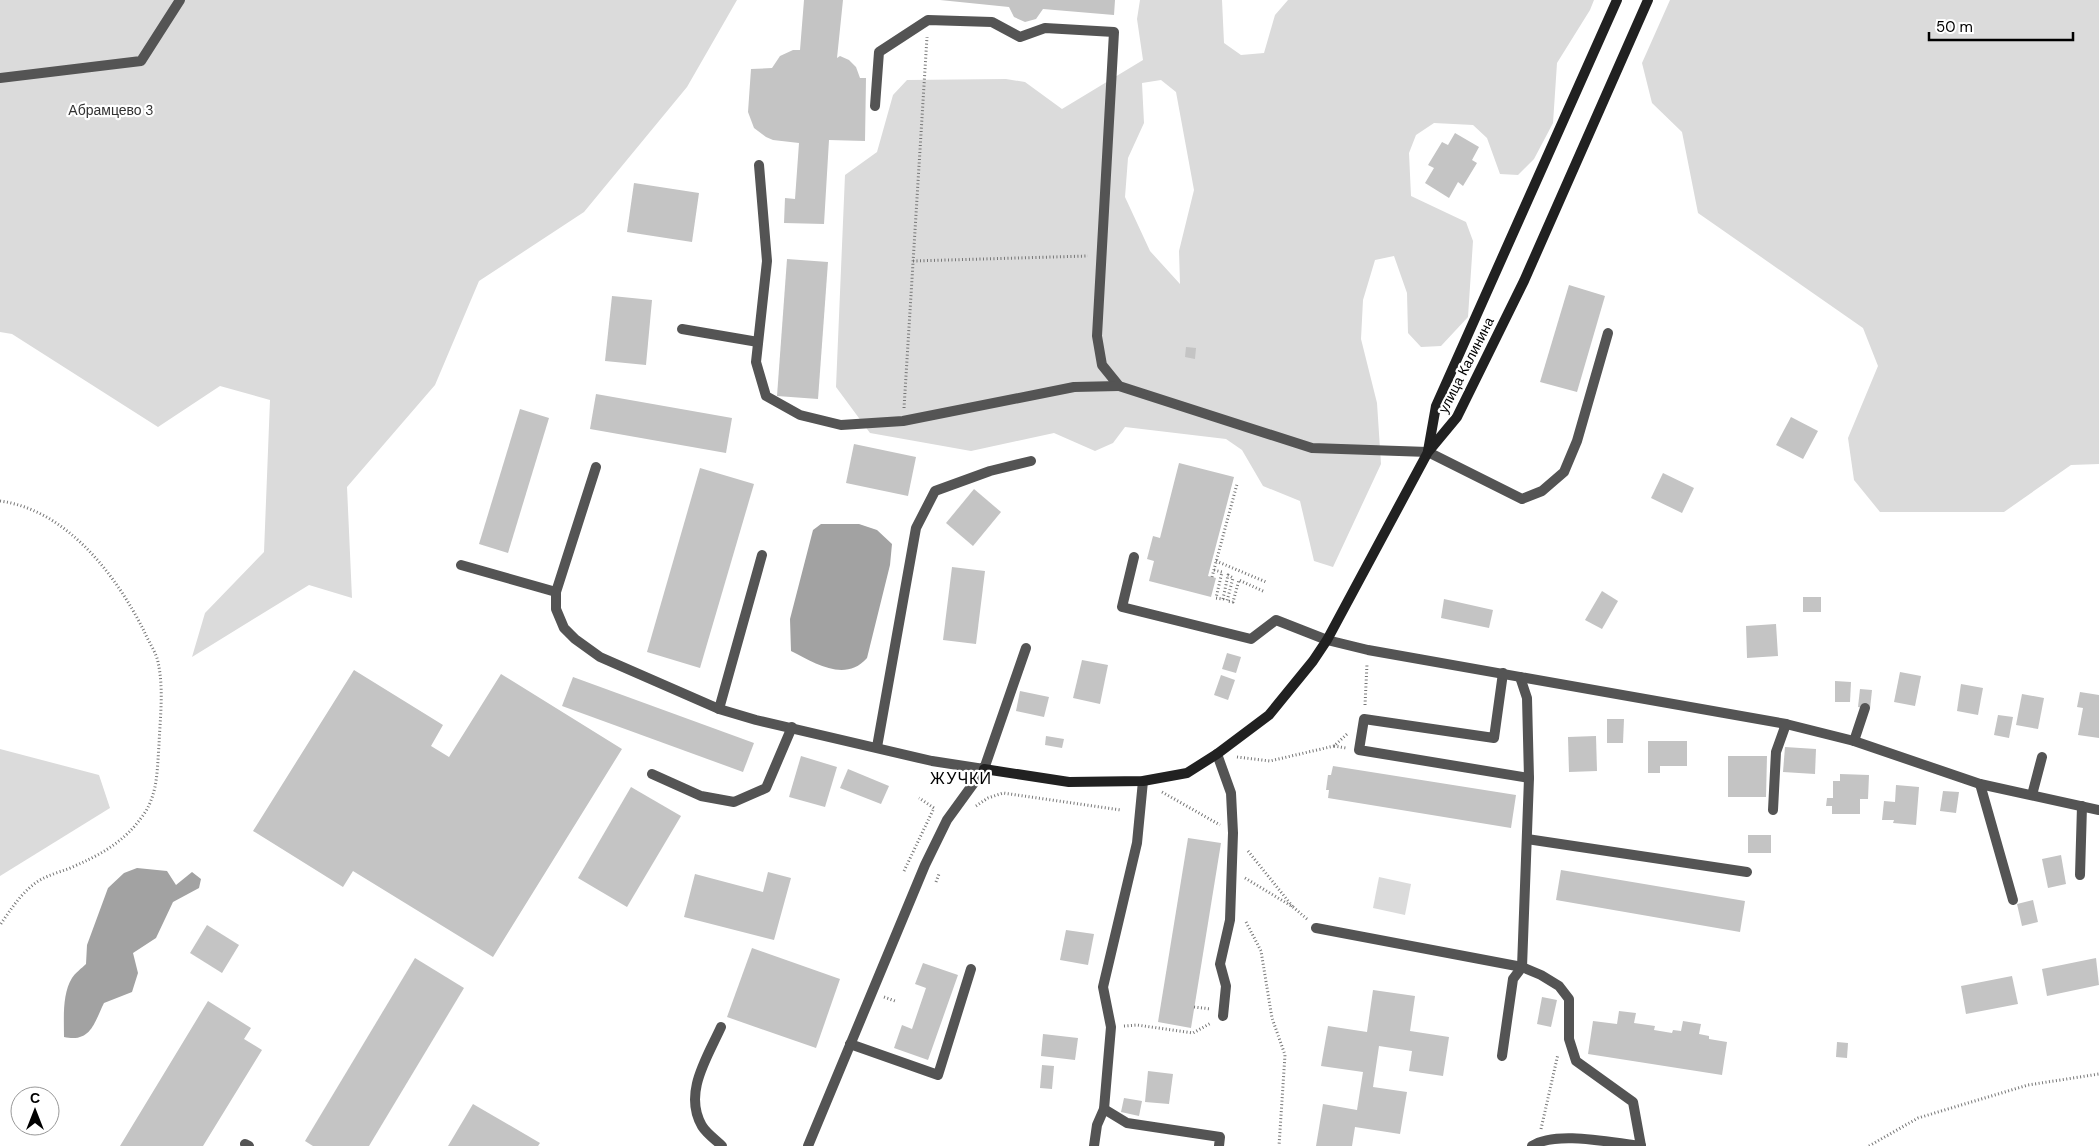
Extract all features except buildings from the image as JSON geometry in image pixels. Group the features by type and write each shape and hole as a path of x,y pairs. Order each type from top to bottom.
{"street":[{"path":"0,78 141,61 180,0"},
{"name":"улица Калинина","path":"1428,452 1436,406 1617,0"},
{"name":"улица Калинина","path":"1428,452 1457,417 1520,290 1648,0"},
{"path":"875,106 879,52 928,20 992,22 1020,37 1045,28 1114,32 1097,336 1102,365 1119,386"},
{"path":"759,165 767,261 756,362 766,396 800,415 842,425 903,421 1074,387 1119,386 1312,448 1428,452 1522,499 1542,491 1564,472 1577,441 1608,333"},
{"path":"682,329 758,342"},
{"path":"596,467 556,592 556,609 564,628 600,658 719,710 877,748 932,760 1069,782 1143,781 1186,773 1217,754 1269,715 1313,661 1327,640 1428,452"},
{"path":"877,748 916,528 935,491 990,470 1032,461"},
{"path":"719,710 762,555"},
{"path":"1134,557 1122,607 1251,639 1276,620 1327,640 1368,650 1786,724 1854,741 1980,784 2082,806 2098,807"},
{"path":"461,565 556,592"},
{"path":"808,1146 925,864 947,820 984,768 1026,648"},
{"path":"1502,673 1494,738 1364,719 1359,750 1529,778"},
{"path":"1502,1056 1513,979 1522,967 1529,778 1527,698 1520,677"},
{"path":"1854,741 1865,708"},
{"path":"1773,810 1776,752 1786,724"},
{"path":"652,774 701,796 734,802 766,788 792,727"},
{"path":"1217,754 1232,793 1233,869 1230,920 1220,964 1226,986 1224,1016"},
{"path":"2032,795 2042,757"},
{"path":"1094,1146 1097,1124 1104,1109 1110,1027 1103,987 1137,843 1143,781"},
{"path":"1980,784 2013,900"},
{"path":"2080,875 2082,806"},
{"path":"1527,839 1747,872"},
{"path":"1316,928 1522,967 1541,975 1559,986 1570,1000 1570,1039 1576,1061 1633,1102 1641,1146 1564,1138 1535,1144"},
{"path":"850,1044 938,1075 971,968"},
{"path":"721,1027 698,1077 694,1102 703,1127 722,1146"},
{"path":"1104,1109 1127,1123 1220,1137 1219,1146"}],"path":[{"path":"903,421 928,20"},
{"path":"913,261 1102,256"},
{"path":"1212,577 1237,484"},
{"path":"0,501 34,511 66,530 92,554 126,597 143,629 158,661 162,694 156,788 145,812 130,832 110,848 89,860 40,880 20,897 0,925"},
{"path":"1216,560 1266,582"},
{"path":"1214,570 1222,572 1216,598 1223,599 1228,575 1233,578 1226,601 1233,602 1239,580 1265,592"},
{"path":"1217,754 1270,760 1334,746 1364,719 1368,650"},
{"path":"975,807 988,798 1003,793 1121,810"},
{"path":"904,871 934,808 918,798"},
{"path":"936,882 942,866"},
{"path":"1233,869 1256,886 1293,907 1316,928"},
{"path":"1246,922 1261,951 1272,1018 1285,1055 1279,1144 1273,1146"},
{"path":"1110,1027 1137,1025 1193,1033 1224,1016"},
{"path":"1535,1144 1559,1050"},
{"path":"1869,1146 1918,1118 2028,1085 2099,1074"}],"green space":[{"name":"Абрамцево 3","path":"0,0 737,0 687,87 584,212 479,281 435,385 347,487 352,598 309,585 192,657 205,613 264,552 270,400 220,386 158,427 12,334 0,332"},
{"path":"1140,0 1222,0 1224,43 1241,55 1264,53 1275,15 1288,0 1594,0 1590,10 1557,63 1553,123 1534,159 1518,175 1500,174 1487,138 1473,125 1434,123 1416,135 1409,153 1411,196 1466,222 1473,241 1468,317 1441,346 1421,347 1408,333 1407,293 1394,256 1375,260 1363,300 1361,339 1377,403 1381,464 1333,567 1314,561 1300,501 1263,486 1242,450 1226,439 1125,427 1113,443 1095,451 1054,433 971,451 870,433 836,387 845,175 877,152 893,95 907,80 1006,79 1025,82 1062,109 1143,60 1137,19","holes":["1161,80 1176,92 1194,190 1179,251 1180,284 1150,251 1125,197 1128,158 1144,123 1142,83"]},
{"path":"1670,0 2099,0 2099,464 2071,465 2004,512 1880,512 1854,480 1848,438 1878,366 1863,328 1698,213 1682,132 1652,103 1642,63"},
{"path":"0,749 99,775 110,808 0,876"},
{"path":"1379,877 1411,884 1405,915 1373,908"}],"shaded area":[{"path":"821,524 859,524 877,530 892,544 890,565 867,658 849,669 840,670 820,665 791,651 790,619 813,530"},
{"path":"137,868 167,871 176,885 192,872 201,879 199,888 173,902 156,938 133,953 138,973 132,992 104,1003 94,1024 86,1034 73,1038 64,1037 64,1007 69,984 73,976 86,964 87,945 108,888 124,873"}],"district":[{"name":"ЖУЧКИ","path":"961,778"}]}
